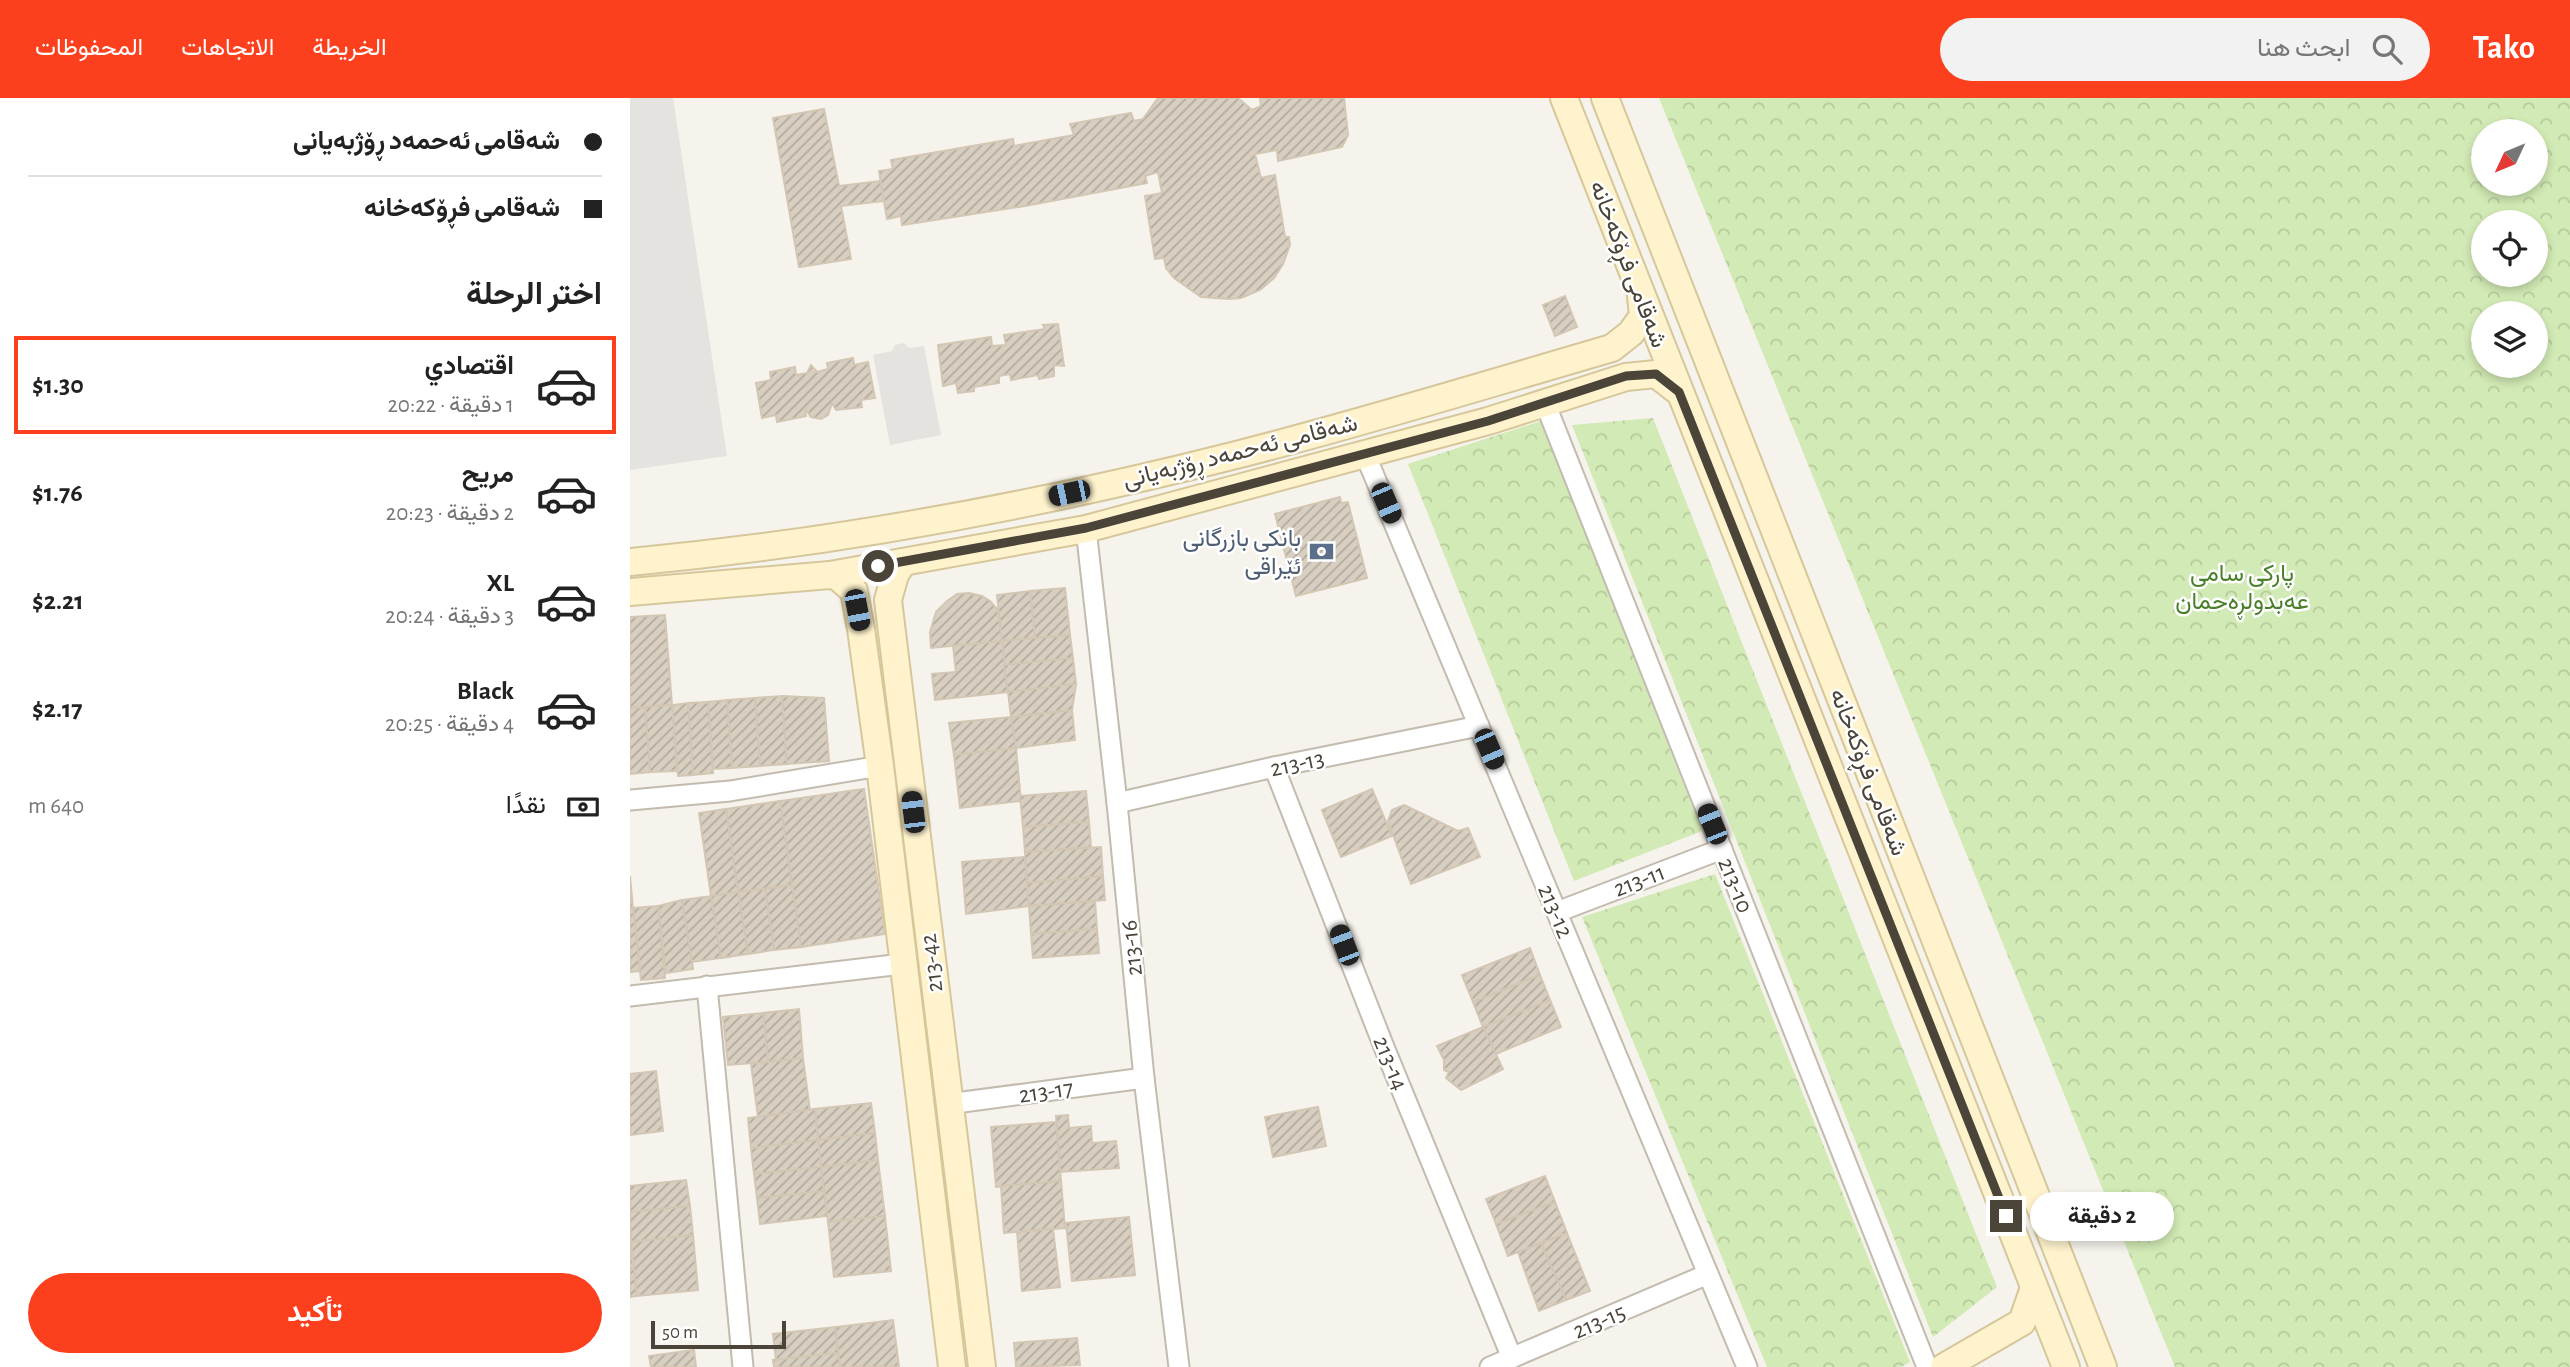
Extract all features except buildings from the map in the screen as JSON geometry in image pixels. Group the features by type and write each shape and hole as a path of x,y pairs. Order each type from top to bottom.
{"street":[{"name":"شەقامی فڕۆکەخانە","path":"1564,98 2066,1367"},
{"name":"شەقامی فڕۆکەخانە","path":"1605,98 2103,1367"},
{"path":"1633,376 1638,370 1640,360 1631,349 1621,343 1643,316 1641,294"},
{"name":"شەقامی ئەحمەد ڕۆژبەیانی","path":"630,562 804,543 1044,499 1203,463 1522,374 1621,343"},
{"name":"شەقامی ئەحمەد ڕۆژبەیانی","path":"630,592 830,575 1086,528 1488,421 1633,376 1656,374 1679,392"},
{"name":"213-10","path":"1545,403 1927,1367"},
{"name":"213-12","path":"1365,454 1747,1367"},
{"path":"1203,463 1212,494"},
{"name":"213-16","path":"1086,528 1144,1078 1179,1367"},
{"name":"213-42","path":"903,562 895,575 888,600 982,1367"},
{"name":"213-42","path":"830,575 838,577 854,591 880,766 952,1367"},
{"name":"213-13","path":"1117,803 1274,767 1479,726"},
{"path":"630,800 730,791 880,766"},
{"name":"213-14","path":"1274,767 1384,1046 1512,1358"},
{"name":"213-11","path":"1557,912 1722,849"},
{"path":"630,996 902,964"},
{"path":"707,986 743,1367"},
{"name":"213-17","path":"948,1104 1144,1078"},
{"name":"213-15","path":"1490,1367 1708,1274"},
{"path":"1944,1367 2022,1322 2035,1288"}],"green space":[{"name":"پارکی سامی عەبدولڕەحمان","path":"1659,98 2570,98 2570,1367 2175,1367"},
{"path":"1653,418 1997,1287 1933,1337 1572,425"},
{"path":"1541,421 1702,831 1574,881 1408,464"},
{"path":"1715,874 1910,1362 1901,1367 1767,1367 1582,917"}],"shaded area":[{"path":"630,98 673,98 727,456 630,470"},
{"path":"904,343 909,348 924,346 941,435 890,445 873,355 892,351 895,345"}],"place":[{"name":"بانکی بازرگانی ئێراقی","path":"1321,552"}],"route":[{"path":"878,566 1086,528 1488,421 1626,376 1656,374 1679,392 2006,1216"}]}
